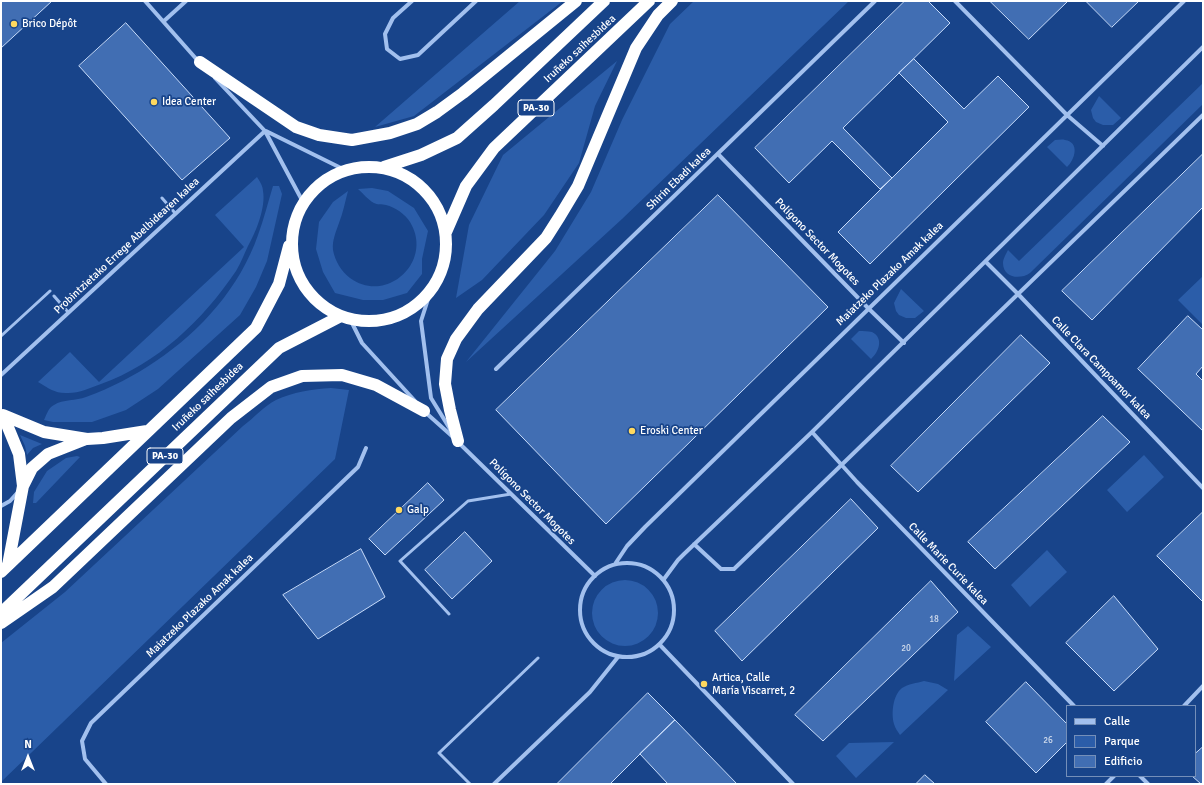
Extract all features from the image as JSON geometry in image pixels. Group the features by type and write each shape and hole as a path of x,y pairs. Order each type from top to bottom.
{"highway":[{"path":"200,62 296,127 319,135 352,140 390,133 417,124 437,112 463,93 576,1"},
{"name":"Iruñeko saihesbidea","path":"384,168 421,155 457,138 604,1"},
{"name":"Iruñeko saihesbidea","path":"446,232 466,186 494,148 649,1"},
{"path":"458,441 450,410 446,384 447,358 456,339 478,309 546,238 578,186 636,48 658,15 672,1"},
{"name":"PA-30","path":"364,166 384,168 406,176 425,190 439,210 446,232 446,253 443,266 431,290 415,306 395,317 372,321 345,318 320,305 303,286 293,264 291,240 294,220 303,202 314,188 329,177 345,170 364,166"},
{"name":"Iruñeko saihesbidea","path":"5,568 256,328 279,284 291,240"},
{"name":"Iruñeko saihesbidea","path":"1,612 279,348 345,318"},
{"path":"1,623 53,587 231,418 271,387 302,376 342,375 376,385 424,411"},
{"path":"2,414 44,432 87,439 147,431"},
{"path":"2,414 19,454 23,486"},
{"path":"5,568 23,486 32,468 48,454 87,439"}],"street":[{"path":"145,1 265,131 303,202"},
{"path":"164,22 186,1"},
{"path":"412,1 393,18 385,34 387,49 400,59 418,55 476,1"},
{"name":"Shirin Ebadi kalea","path":"496,369 875,1"},
{"path":"955,1 1067,114 1103,146"},
{"name":"Maiatzeko Plazako Amak kalea","path":"615,564 627,546 645,527 1184,1"},
{"path":"664,580 678,560 694,544 904,343 1203,47"},
{"path":"694,544 721,569 734,569 1203,115"},
{"path":"265,131 345,170"},
{"name":"Probintzietako Errege Abelbidearen kalea","path":"1,374 265,131"},
{"name":"Polígono Sector Mogotes","path":"718,154 904,343"},
{"name":"Calle Clara Campoamor kalea","path":"986,262 1203,488"},
{"name":"Polígono Sector Mogotes","path":"431,290 422,321 431,398 458,441"},
{"name":"Polígono Sector Mogotes","path":"345,318 362,343 424,411 458,441 594,576"},
{"name":"Calle Marie Curie kalea","path":"812,432 841,465 1073,705"},
{"name":"Maiatzeko Plazako Amak kalea","path":"106,784 85,759 82,741 91,723 358,467 366,448"},
{"path":"1,506 10,501 23,486"},
{"path":"628,563 642,565 654,571 664,580 671,592 675,606 674,620 669,634 660,645 648,654 633,658 618,657 604,652 592,643 584,630 580,616 580,601 585,587 594,576 615,564 628,563"},
{"path":"660,645 793,784"},
{"path":"494,784 590,692 618,657"},
{"path":"1185,705 1203,686"}],"lane":[{"path":"162,198 175,214"},
{"path":"1,336 50,291"},
{"path":"54,296 68,312"},
{"path":"449,614 400,561 468,501 511,494"},
{"path":"470,784 439,753 538,658"}],"green space":[{"path":"520,1 563,1 414,116 375,127"},
{"path":"694,1 849,1 622,219 466,362 555,251 591,192 622,120 670,24"},
{"path":"617,61 595,106 579,163 544,215 482,280 456,298 469,225 503,155"},
{"path":"1203,83 1203,104 1030,273 1017,277 1009,275 1006,272 1003,261 1008,250 1019,261"},
{"path":"1099,96 1121,118 1113,125 1103,125 1096,122 1093,118 1091,110"},
{"path":"1055,140 1070,141 1073,144 1075,152 1074,156 1067,167 1047,147"},
{"path":"257,177 261,184 264,197 262,212 254,234 236,271 209,307 194,323 160,352 141,365 93,387 72,393 60,393 38,382 70,352 99,382 244,247 215,215"},
{"path":"273,186 279,186 282,194 267,261 256,287 240,315 158,389 126,410 92,422 53,422 44,420 52,406 65,401 82,398 113,386 139,372 173,349 203,322 230,290 241,272 260,229"},
{"path":"372,188 388,191 414,208 428,231 422,259 422,274 407,293 383,300 363,300 335,293 323,272 316,249 319,222 333,202 348,191 333,243 335,258 339,266 350,278 364,285 378,286 392,282 403,275 411,264 416,251 416,237 410,222 403,214 389,206 374,203 358,189"},
{"path":"1203,276 1203,325 1178,300"},
{"path":"901,289 924,311 915,318 906,318 899,315 896,311 894,303"},
{"path":"859,331 872,332 878,338 878,349 871,359 851,339"},
{"path":"331,388 349,390 335,459 1,782 1,643 65,592 267,405 282,397 296,393"},
{"path":"20,435 42,444 33,448 27,455"},
{"path":"1144,455 1164,477 1127,512 1107,490"},
{"path":"77,456 80,457 36,503 33,503 34,492 47,471 66,458"},
{"path":"1047,550 1067,572 1030,607 1011,585"},
{"path":"618,580 632,580 644,585 653,594 658,606 656,626 649,637 632,646 618,646 606,641 597,632 592,620 592,606 597,594 606,585"},
{"path":"968,626 991,647 954,681 957,635"},
{"path":"924,681 938,684 948,690 900,735 893,720 893,710 897,695 902,688"},
{"path":"894,742 856,778 836,756 849,743"}],"building":[{"name":"Brico Dépôt","path":"1,1 52,1 1,48"},
{"path":"905,1 928,1 950,23 843,128 892,178 880,189 832,141 789,183 755,148"},
{"path":"990,1 1068,1 1029,39"},
{"path":"1086,1 1139,1 1112,27"},
{"name":"Idea Center","path":"126,23 230,138 182,180 79,66"},
{"path":"914,59 964,109 998,76 1029,107 870,264 838,232 948,122 899,73"},
{"path":"1203,154 1203,207 1092,320 1062,291"},
{"path":"718,195 828,307 606,524 496,410"},
{"path":"1188,316 1203,330 1203,366 1196,374 1203,381 1203,431 1138,369"},
{"path":"1021,335 1050,363 918,492 891,466"},
{"path":"1103,416 1130,442 995,569 968,542"},
{"path":"428,483 444,500 385,555 369,539"},
{"path":"851,499 878,528 742,661 715,631"},
{"path":"1203,512 1203,602 1157,556"},
{"path":"465,532 492,561 452,599 425,570"},
{"path":"361,549 385,597 318,639 283,595"},
{"path":"931,581 958,612 823,741 795,715"},
{"path":"1114,596 1158,649 1114,691 1066,643"},
{"path":"1026,682 1066,723 1066,743 1036,773 986,722"},
{"path":"648,693 675,720 610,784 557,784"},
{"path":"675,720 737,784 668,784 640,754"},
{"path":"1203,747 1203,784 1193,777 1196,777 1196,753"},
{"path":"925,775 935,784 916,784"}],"place":[{"name":"Brico Dépôt","path":"14,24"},
{"name":"Idea Center","path":"154,102"},
{"name":"Eroski Center","path":"632,431"},
{"name":"Galp","path":"399,510"},
{"name":"Artica, Calle María Viscarret, 2","path":"704,684"}]}
